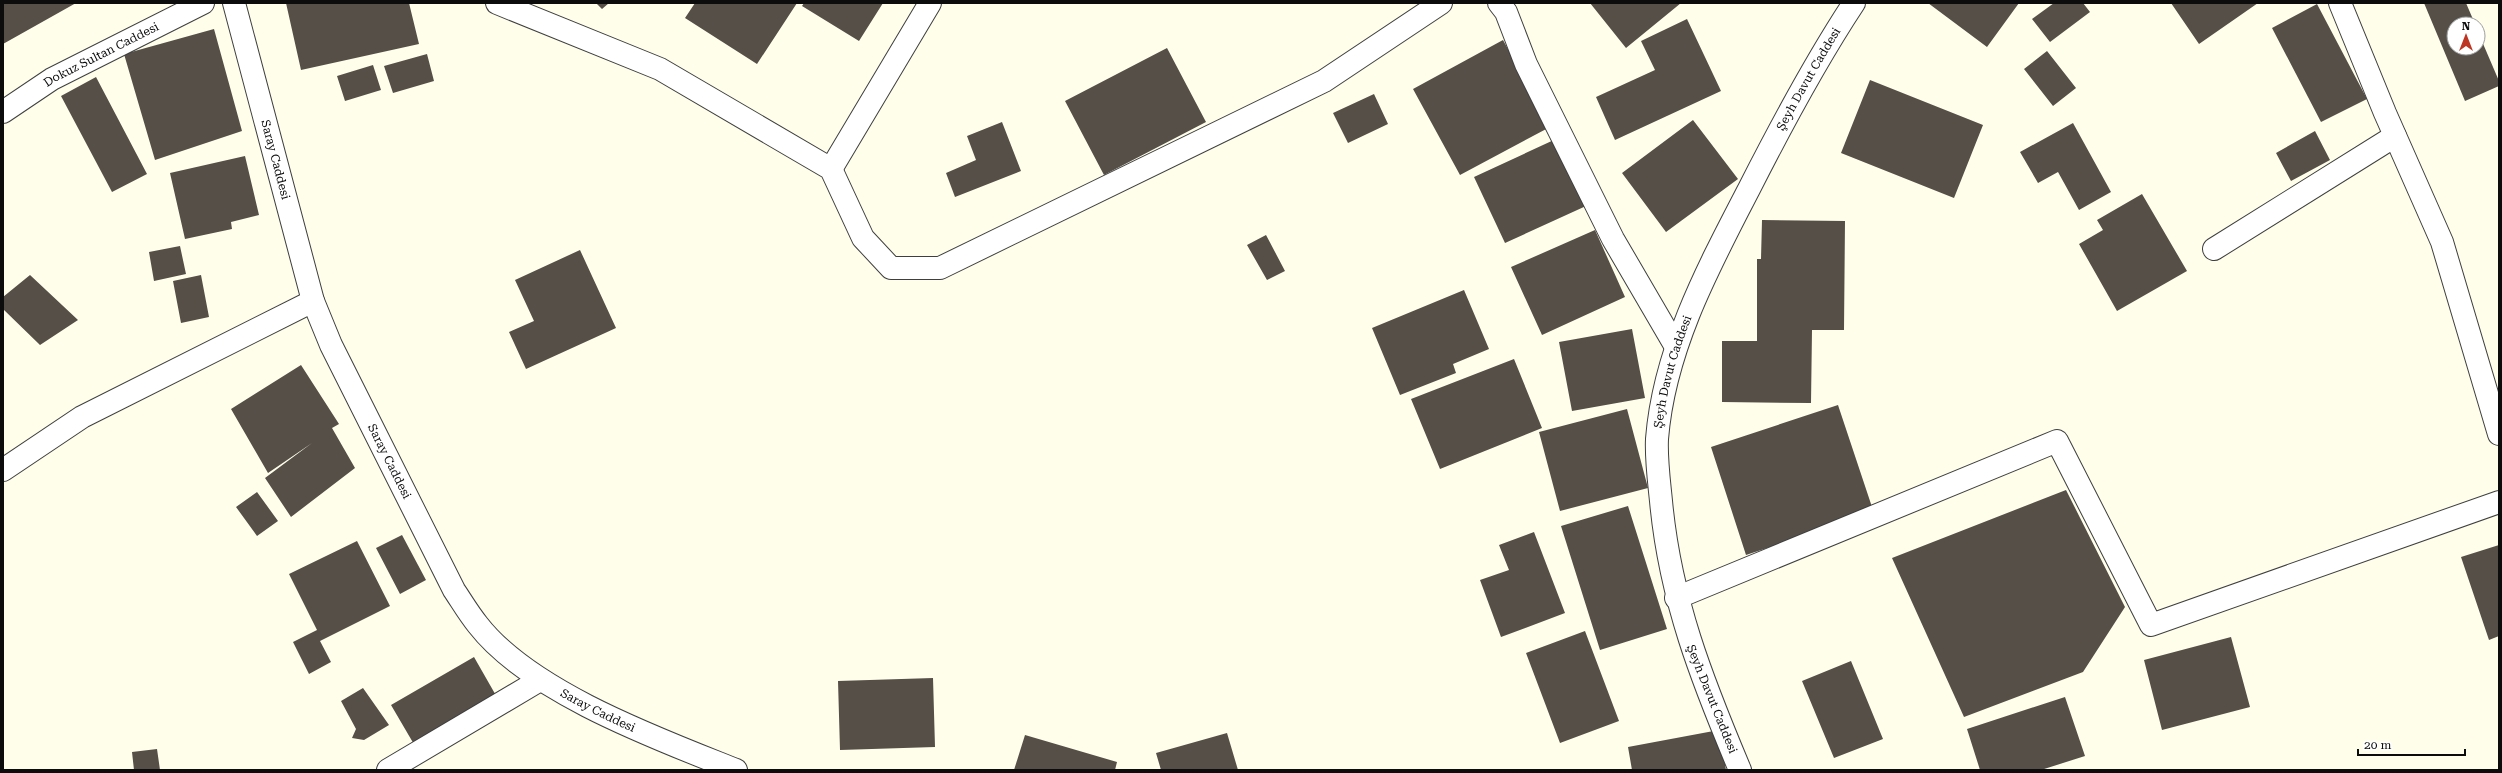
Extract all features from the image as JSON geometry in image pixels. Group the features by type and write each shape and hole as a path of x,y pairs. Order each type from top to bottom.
{"street":[{"name":"Dokuz Sultan Caddesi","path":"3,112 52,79 203,3"},
{"name":"Saray Caddesi","path":"234,3 313,301 331,346 454,590 478,626 503,651 540,680 672,745 736,770"},
{"path":"497,3 660,69 831,169 864,238 891,268 940,268 1324,81 1441,3"},
{"path":"831,169 930,3"},
{"path":"1499,3 1506,12 1526,64 1613,239 1676,347"},
{"name":"Şeyh Davut Caddesi","path":"1740,770 1692,651 1676,598 1665,546 1657,440 1663,395 1676,347 1720,245 1769,149 1826,45 1854,3"},
{"path":"2340,3 2395,136 2442,242 2499,434"},
{"path":"2214,249 2395,136"},
{"path":"3,470 82,417 313,301"},
{"path":"1676,598 2057,441 2151,625 2499,502"},
{"path":"388,770 540,680"}],"building":[{"path":"3,3 76,3 3,44"},
{"path":"286,3 409,3 419,44 301,70"},
{"path":"596,3 609,3 602,9"},
{"path":"695,3 797,3 757,64 685,18"},
{"path":"804,3 883,3 859,41 802,6"},
{"path":"1590,3 1681,3 1626,48"},
{"path":"1928,3 2019,3 1987,47"},
{"path":"2054,3 2083,3 2090,12 2050,42 2032,19"},
{"path":"2171,3 2258,3 2199,44"},
{"path":"2424,3 2466,3 2472,16 2446,16 2446,56"},
{"path":"2317,4 2367,99 2321,122 2272,28"},
{"path":"1687,19 1721,91 1615,140 1596,97 1655,70 1641,41"},
{"path":"214,29 242,131 155,160 124,54"},
{"path":"1503,40 1550,127 1460,175 1413,89"},
{"path":"1167,48 1206,122 1104,175 1065,101"},
{"path":"2047,51 2076,88 2053,106 2024,69"},
{"path":"2486,51 2499,81 2499,86 2465,101 2446,56 2486,56"},
{"path":"427,54 434,81 393,93 384,66"},
{"path":"373,65 381,90 345,101 337,76"},
{"path":"96,77 147,174 112,192 61,96"},
{"path":"1870,80 1983,125 1954,198 1841,153"},
{"path":"1374,94 1388,124 1348,143 1333,113"},
{"path":"1693,120 1738,179 1666,232 1622,173"},
{"path":"1002,122 1021,171 955,197 946,173 976,160 967,136"},
{"path":"2073,123 2111,192 2079,210 2058,172 2038,183 2020,152"},
{"path":"2315,131 2330,160 2291,181 2276,153"},
{"path":"1556,139 1586,206 1505,243 1474,177"},
{"path":"245,156 259,215 231,222 232,229 185,239 170,173"},
{"path":"2142,194 2187,271 2117,311 2079,244 2103,230 2097,220"},
{"path":"1762,220 1845,221 1844,330 1812,330 1811,403 1722,402 1722,341 1757,341 1757,259 1761,259"},
{"path":"1595,230 1625,297 1542,335 1511,267"},
{"path":"1266,235 1285,271 1267,280 1247,245"},
{"path":"180,246 186,274 154,281 149,252"},
{"path":"580,250 616,328 526,369 509,332 534,321 515,280"},
{"path":"30,275 78,320 40,345 3,309 3,297"},
{"path":"201,275 209,317 181,323 173,281"},
{"path":"1464,290 1489,349 1453,364 1456,373 1400,395 1372,328"},
{"path":"1632,329 1645,398 1572,411 1559,342"},
{"path":"1514,359 1542,428 1440,469 1411,399"},
{"path":"301,365 339,424 332,428 355,468 291,517 265,478 312,443 268,473 231,409"},
{"path":"1838,405 1874,513 1746,555 1711,447"},
{"path":"1627,409 1648,488 1560,511 1539,432"},
{"path":"2066,490 2125,607 2083,672 1964,717 1892,558"},
{"path":"257,492 278,521 257,536 236,507"},
{"path":"1628,506 1667,629 1600,650 1561,526"},
{"path":"1534,532 1565,613 1501,637 1480,580 1509,570 1499,545"},
{"path":"402,535 426,580 400,594 376,548"},
{"path":"357,541 390,606 320,641 331,662 309,674 293,642 317,630 289,574"},
{"path":"2499,545 2499,636 2489,640 2461,557"},
{"path":"1585,631 1619,721 1560,743 1526,653"},
{"path":"2231,637 2250,707 2162,730 2144,660"},
{"path":"474,657 498,699 415,746 391,705"},
{"path":"1851,661 1883,739 1834,758 1802,681"},
{"path":"933,678 935,747 840,750 838,681"},
{"path":"363,688 389,725 364,740 352,738 356,729 341,701"},
{"path":"2065,697 2085,756 2041,770 1980,770 1967,729"},
{"path":"1719,730 1726,770 1632,770 1628,747"},
{"path":"1227,733 1238,770 1161,770 1156,753"},
{"path":"1025,735 1117,762 1115,770 1014,770"},
{"path":"157,749 160,770 134,770 132,752"}]}
